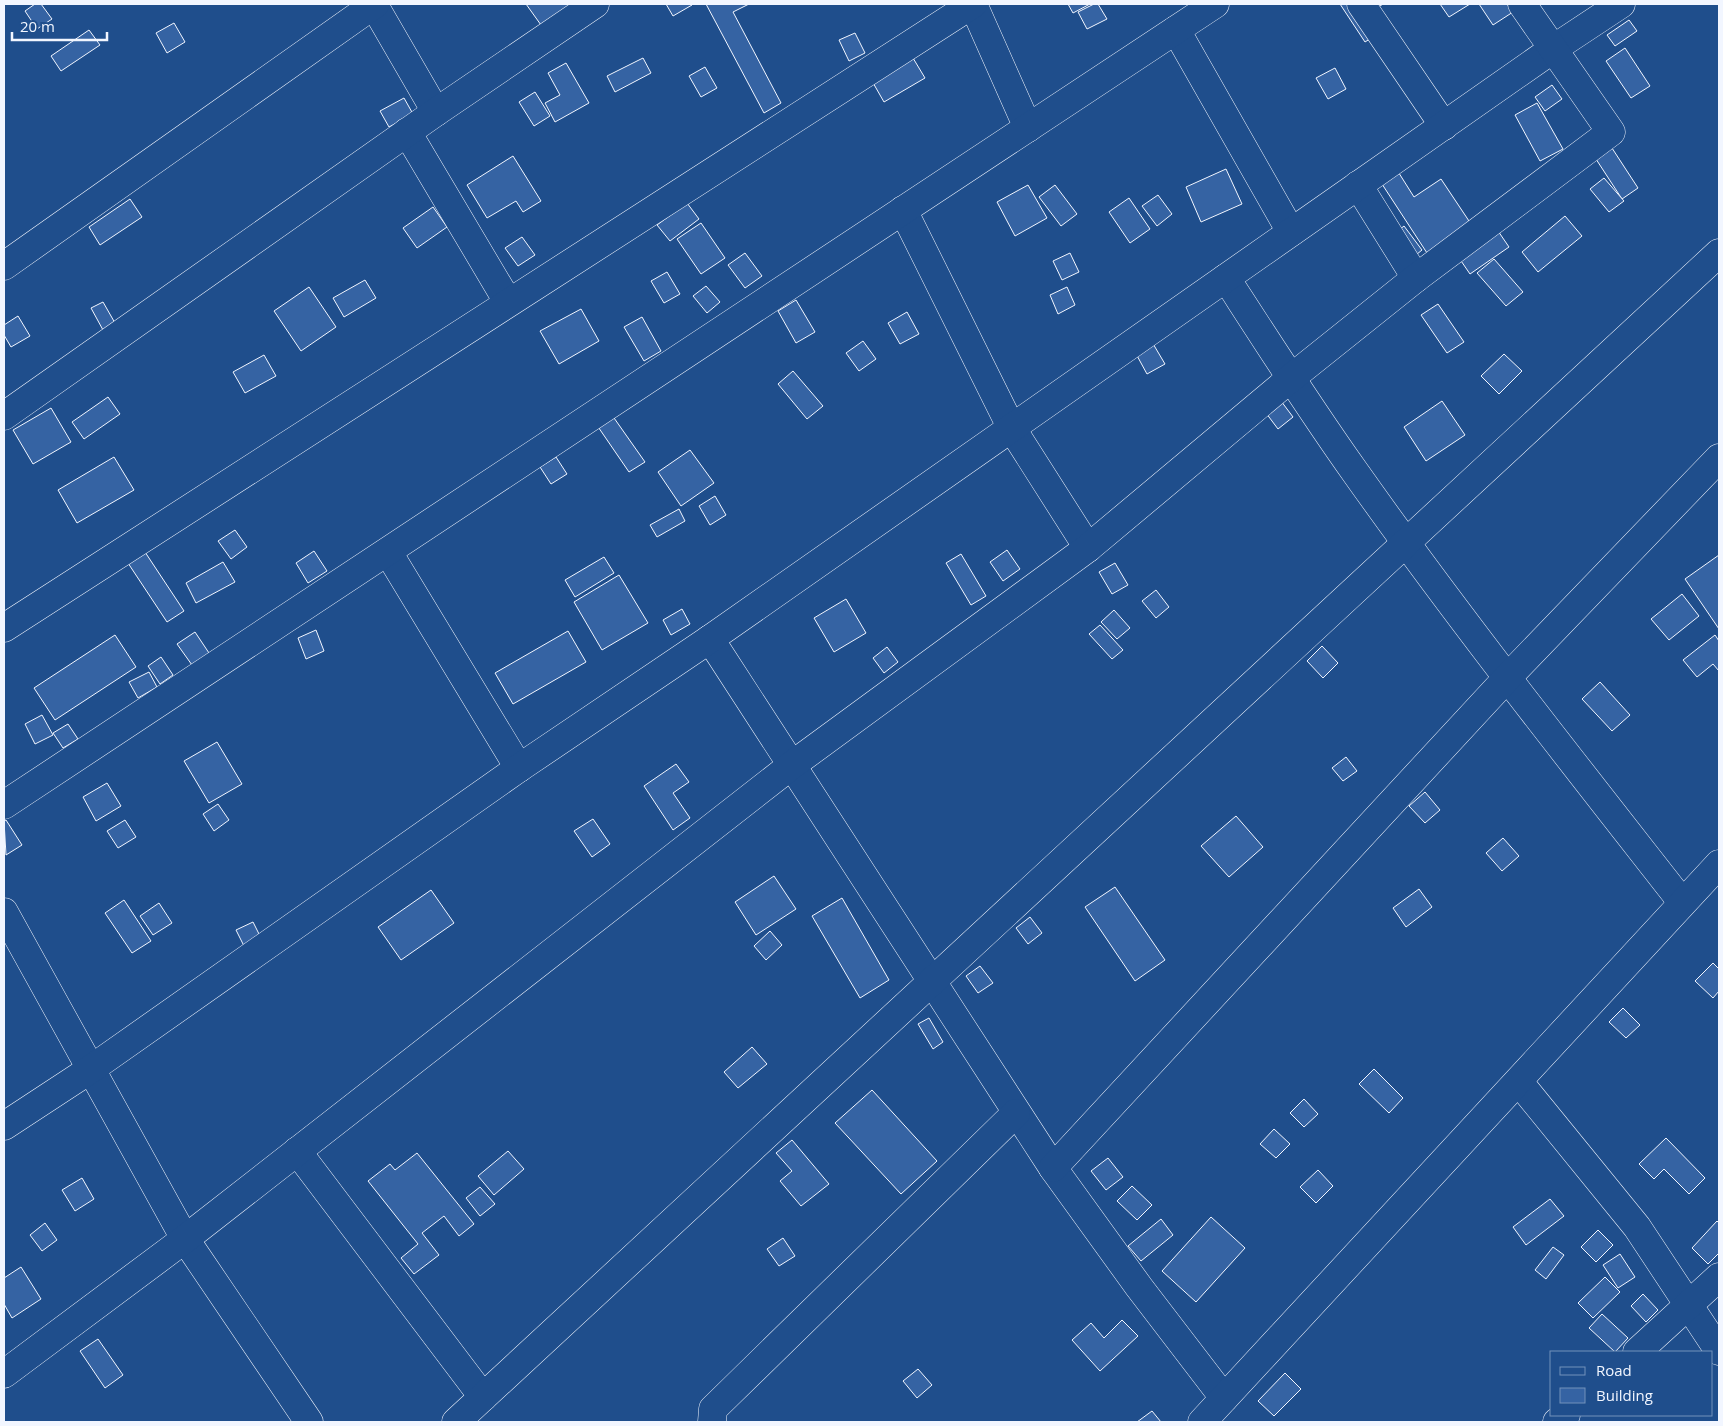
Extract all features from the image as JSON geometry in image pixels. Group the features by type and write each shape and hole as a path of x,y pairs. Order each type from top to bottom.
{"street":[{"path":"4,266 375,4 436,112"},
{"path":"4,416 407,132 594,4"},
{"path":"4,628 973,4 1028,128"},
{"path":"4,805 1215,4"},
{"path":"1361,4 1444,126"},
{"path":"4,1374 185,1239 792,765 1088,548 1291,378 1416,278 1611,132 1522,4"},
{"path":"4,1126 91,1069 519,768 710,639 1553,49 1621,4"},
{"path":"1176,30 1291,232"},
{"path":"407,132 508,302"},
{"path":"1358,185 1416,278"},
{"path":"903,210 1011,427 1088,548"},
{"path":"456,1422 1719,252"},
{"path":"1226,278 1291,378 1406,542 1507,678 1682,902"},
{"path":"1053,1168 1507,678 1719,458"},
{"path":"388,552 519,768"},
{"path":"710,639 1053,1168 1139,1287 1224,1398"},
{"path":"1202,1422 1719,864"},
{"path":"4,912 185,1239 310,1422"},
{"path":"1518,1082 1637,1226 1719,1351"},
{"path":"712,1422 713,1408 1016,1113"},
{"path":"297,1151 483,1398"},
{"path":"1637,1351 1719,1277"}],"building":[{"path":"35,4 41,4 52,19 37,29 25,11"},
{"path":"526,4 572,4 541,25"},
{"path":"666,4 691,4 692,5 673,16"},
{"path":"706,4 749,4 733,12 781,103 764,113"},
{"path":"1068,4 1090,4 1073,13"},
{"path":"1098,4 1107,19 1087,29 1078,12"},
{"path":"1340,4 1383,4 1365,16 1376,35 1365,42"},
{"path":"1440,4 1470,4 1449,17"},
{"path":"1479,4 1507,4 1513,12 1493,25"},
{"path":"1629,20 1637,31 1615,46 1607,35"},
{"path":"174,23 185,42 167,53 156,33"},
{"path":"89,30 100,45 61,71 51,56"},
{"path":"855,33 865,53 849,61 839,40"},
{"path":"1625,48 1650,86 1631,98 1606,61"},
{"path":"643,58 651,73 615,92 607,76"},
{"path":"913,58 925,78 884,102 872,81"},
{"path":"566,63 589,103 555,122 545,103 560,95 548,73"},
{"path":"705,67 717,88 701,97 689,76"},
{"path":"1335,68 1346,89 1328,99 1316,78"},
{"path":"1552,85 1562,99 1545,111 1535,97"},
{"path":"535,92 550,116 534,126 519,102"},
{"path":"404,98 413,114 389,127 380,111"},
{"path":"1537,103 1563,149 1540,161 1515,115"},
{"path":"1610,145 1638,188 1622,199 1594,156"},
{"path":"513,156 541,201 523,212 516,201 487,218 467,185"},
{"path":"1226,169 1242,204 1201,222 1186,187"},
{"path":"1397,170 1414,197 1441,179 1471,224 1427,253 1380,181"},
{"path":"1604,178 1624,201 1609,212 1590,189"},
{"path":"1028,185 1047,218 1015,236 997,202"},
{"path":"1055,185 1077,214 1061,226 1039,197"},
{"path":"1158,195 1172,214 1157,226 1142,206"},
{"path":"1129,198 1150,229 1130,243 1109,212"},
{"path":"130,199 142,217 100,245 89,227"},
{"path":"687,203 699,219 670,241 657,225"},
{"path":"433,207 447,227 417,248 403,228"},
{"path":"1565,216 1582,236 1538,272 1522,252"},
{"path":"701,223 725,258 701,274 677,239"},
{"path":"1404,226 1422,250 1411,259 1394,234"},
{"path":"1496,228 1509,247 1470,274 1457,255"},
{"path":"522,237 535,255 518,266 505,248"},
{"path":"745,253 762,276 745,288 728,265"},
{"path":"1070,253 1079,272 1062,280 1053,261"},
{"path":"1494,259 1523,292 1506,306 1477,273"},
{"path":"667,272 680,294 664,303 651,281"},
{"path":"365,280 376,298 344,317 333,298"},
{"path":"706,286 720,302 707,313 693,296"},
{"path":"309,287 336,327 301,351 274,311"},
{"path":"1067,287 1075,305 1058,314 1050,295"},
{"path":"796,300 815,332 796,343 778,311"},
{"path":"103,302 115,323 103,330 91,308"},
{"path":"1438,304 1464,342 1447,353 1421,315"},
{"path":"581,309 599,341 559,364 540,331"},
{"path":"907,312 919,334 900,344 888,323"},
{"path":"18,316 30,336 11,347 4,335 4,325"},
{"path":"642,317 661,351 644,361 624,327"},
{"path":"863,341 876,359 859,371 846,353"},
{"path":"1152,342 1165,364 1147,374 1135,352"},
{"path":"1504,354 1522,371 1499,394 1481,376"},
{"path":"264,355 276,376 245,393 233,372"},
{"path":"793,371 823,406 807,419 778,384"},
{"path":"108,397 120,414 84,439 72,422"},
{"path":"1281,401 1293,417 1278,429 1266,413"},
{"path":"1442,401 1465,435 1426,461 1404,427"},
{"path":"51,408 71,442 33,464 13,430"},
{"path":"607,408 645,462 629,472 592,418"},
{"path":"690,450 714,483 681,506 658,472"},
{"path":"114,457 134,490 77,523 58,490"},
{"path":"556,457 567,474 551,484 540,467"},
{"path":"715,496 726,515 710,525 699,506"},
{"path":"679,509 685,521 657,537 650,525"},
{"path":"235,530 247,547 231,559 218,541"},
{"path":"143,549 184,611 167,622 126,560"},
{"path":"1007,550 1020,569 1003,581 990,562"},
{"path":"314,551 327,571 308,583 296,563"},
{"path":"961,554 986,596 971,605 946,563"},
{"path":"1719,555 1719,629 1685,579"},
{"path":"604,557 614,573 575,597 565,580"},
{"path":"223,562 235,582 196,603 186,583"},
{"path":"1115,563 1128,585 1112,594 1099,572"},
{"path":"619,575 648,623 602,650 574,602"},
{"path":"1156,590 1169,607 1156,618 1142,601"},
{"path":"1682,594 1699,616 1669,640 1651,619"},
{"path":"846,599 866,633 834,652 814,618"},
{"path":"682,609 690,624 671,635 663,620"},
{"path":"1114,610 1130,628 1117,639 1101,622"},
{"path":"1100,625 1123,650 1112,659 1089,634"},
{"path":"316,630 324,651 306,659 298,638"},
{"path":"568,631 586,662 513,704 495,673"},
{"path":"195,632 209,653 192,665 177,644"},
{"path":"115,635 136,667 55,720 34,688"},
{"path":"1715,635 1719,641 1719,671 1713,664 1697,677 1683,660"},
{"path":"1322,646 1338,663 1323,678 1307,661"},
{"path":"887,647 898,662 884,673 873,658"},
{"path":"161,657 173,675 160,684 148,666"},
{"path":"149,672 157,687 138,698 129,682"},
{"path":"1600,682 1630,715 1612,731 1582,699"},
{"path":"42,715 53,735 35,744 25,724"},
{"path":"68,724 78,739 63,748 53,733"},
{"path":"217,742 242,784 209,803 184,761"},
{"path":"1346,757 1357,771 1343,781 1332,768"},
{"path":"676,764 689,782 673,793 690,818 673,830 644,786"},
{"path":"107,783 121,806 96,821 83,797"},
{"path":"1425,792 1440,810 1425,823 1409,806"},
{"path":"218,804 229,820 214,831 203,814"},
{"path":"1236,816 1263,847 1229,877 1201,846"},
{"path":"593,819 610,844 592,857 574,831"},
{"path":"6,820 22,845 6,855 4,821"},
{"path":"125,820 136,837 118,848 107,831"},
{"path":"1503,838 1519,856 1502,871 1486,853"},
{"path":"774,876 796,909 756,935 735,902"},
{"path":"1115,887 1165,960 1135,981 1085,907"},
{"path":"1419,889 1432,907 1406,927 1393,908"},
{"path":"431,890 454,923 401,960 378,927"},
{"path":"842,898 889,980 860,998 812,916"},
{"path":"124,900 151,941 132,953 105,913"},
{"path":"159,903 172,923 153,935 140,916"},
{"path":"1030,917 1042,933 1028,944 1016,928"},
{"path":"253,922 263,942 246,950 236,930"},
{"path":"770,931 782,945 766,960 754,946"},
{"path":"1713,963 1719,969 1719,991 1713,998 1695,981"},
{"path":"980,966 993,983 978,993 966,976"},
{"path":"1623,1008 1640,1025 1626,1038 1609,1022"},
{"path":"929,1018 943,1042 933,1049 918,1024"},
{"path":"752,1047 767,1064 738,1088 724,1072"},
{"path":"1374,1069 1403,1098 1389,1113 1359,1084"},
{"path":"872,1090 937,1161 901,1194 835,1123"},
{"path":"1304,1099 1318,1114 1304,1127 1290,1113"},
{"path":"1274,1129 1290,1144 1276,1158 1260,1144"},
{"path":"1666,1138 1705,1178 1689,1194 1664,1169 1654,1179 1639,1164"},
{"path":"792,1140 829,1184 801,1206 780,1181 792,1171 776,1153"},
{"path":"508,1151 524,1169 494,1195 478,1176"},
{"path":"417,1153 474,1224 459,1236 444,1216 422,1233 439,1255 414,1274 401,1258 418,1244 368,1181 390,1164 395,1170"},
{"path":"1108,1158 1123,1177 1106,1190 1091,1171"},
{"path":"1318,1170 1333,1186 1316,1203 1300,1187"},
{"path":"82,1178 94,1199 75,1211 62,1190"},
{"path":"1132,1186 1152,1205 1137,1220 1117,1201"},
{"path":"480,1187 495,1204 480,1216 466,1198"},
{"path":"1550,1199 1564,1216 1526,1245 1513,1227"},
{"path":"1211,1217 1245,1248 1196,1302 1162,1271"},
{"path":"1161,1219 1173,1235 1141,1261 1128,1246"},
{"path":"1717,1221 1719,1223 1719,1253 1708,1264 1692,1248"},
{"path":"45,1223 57,1240 42,1251 30,1235"},
{"path":"1598,1230 1613,1245 1596,1262 1581,1247"},
{"path":"783,1238 795,1256 779,1266 767,1249"},
{"path":"1553,1247 1564,1255 1546,1279 1535,1270"},
{"path":"1620,1254 1635,1277 1618,1288 1603,1265"},
{"path":"21,1267 41,1299 12,1318 4,1304 4,1278"},
{"path":"1605,1277 1620,1292 1593,1318 1578,1303"},
{"path":"1643,1294 1658,1310 1646,1322 1631,1306"},
{"path":"1602,1314 1628,1338 1614,1351 1589,1328"},
{"path":"1122,1320 1138,1336 1100,1371 1072,1340 1091,1323 1104,1338"},
{"path":"98,1339 123,1375 105,1388 80,1351"},
{"path":"918,1369 932,1385 917,1398 903,1381"},
{"path":"1285,1373 1301,1389 1274,1416 1258,1401"},
{"path":"1152,1411 1161,1422 1137,1422"}]}
